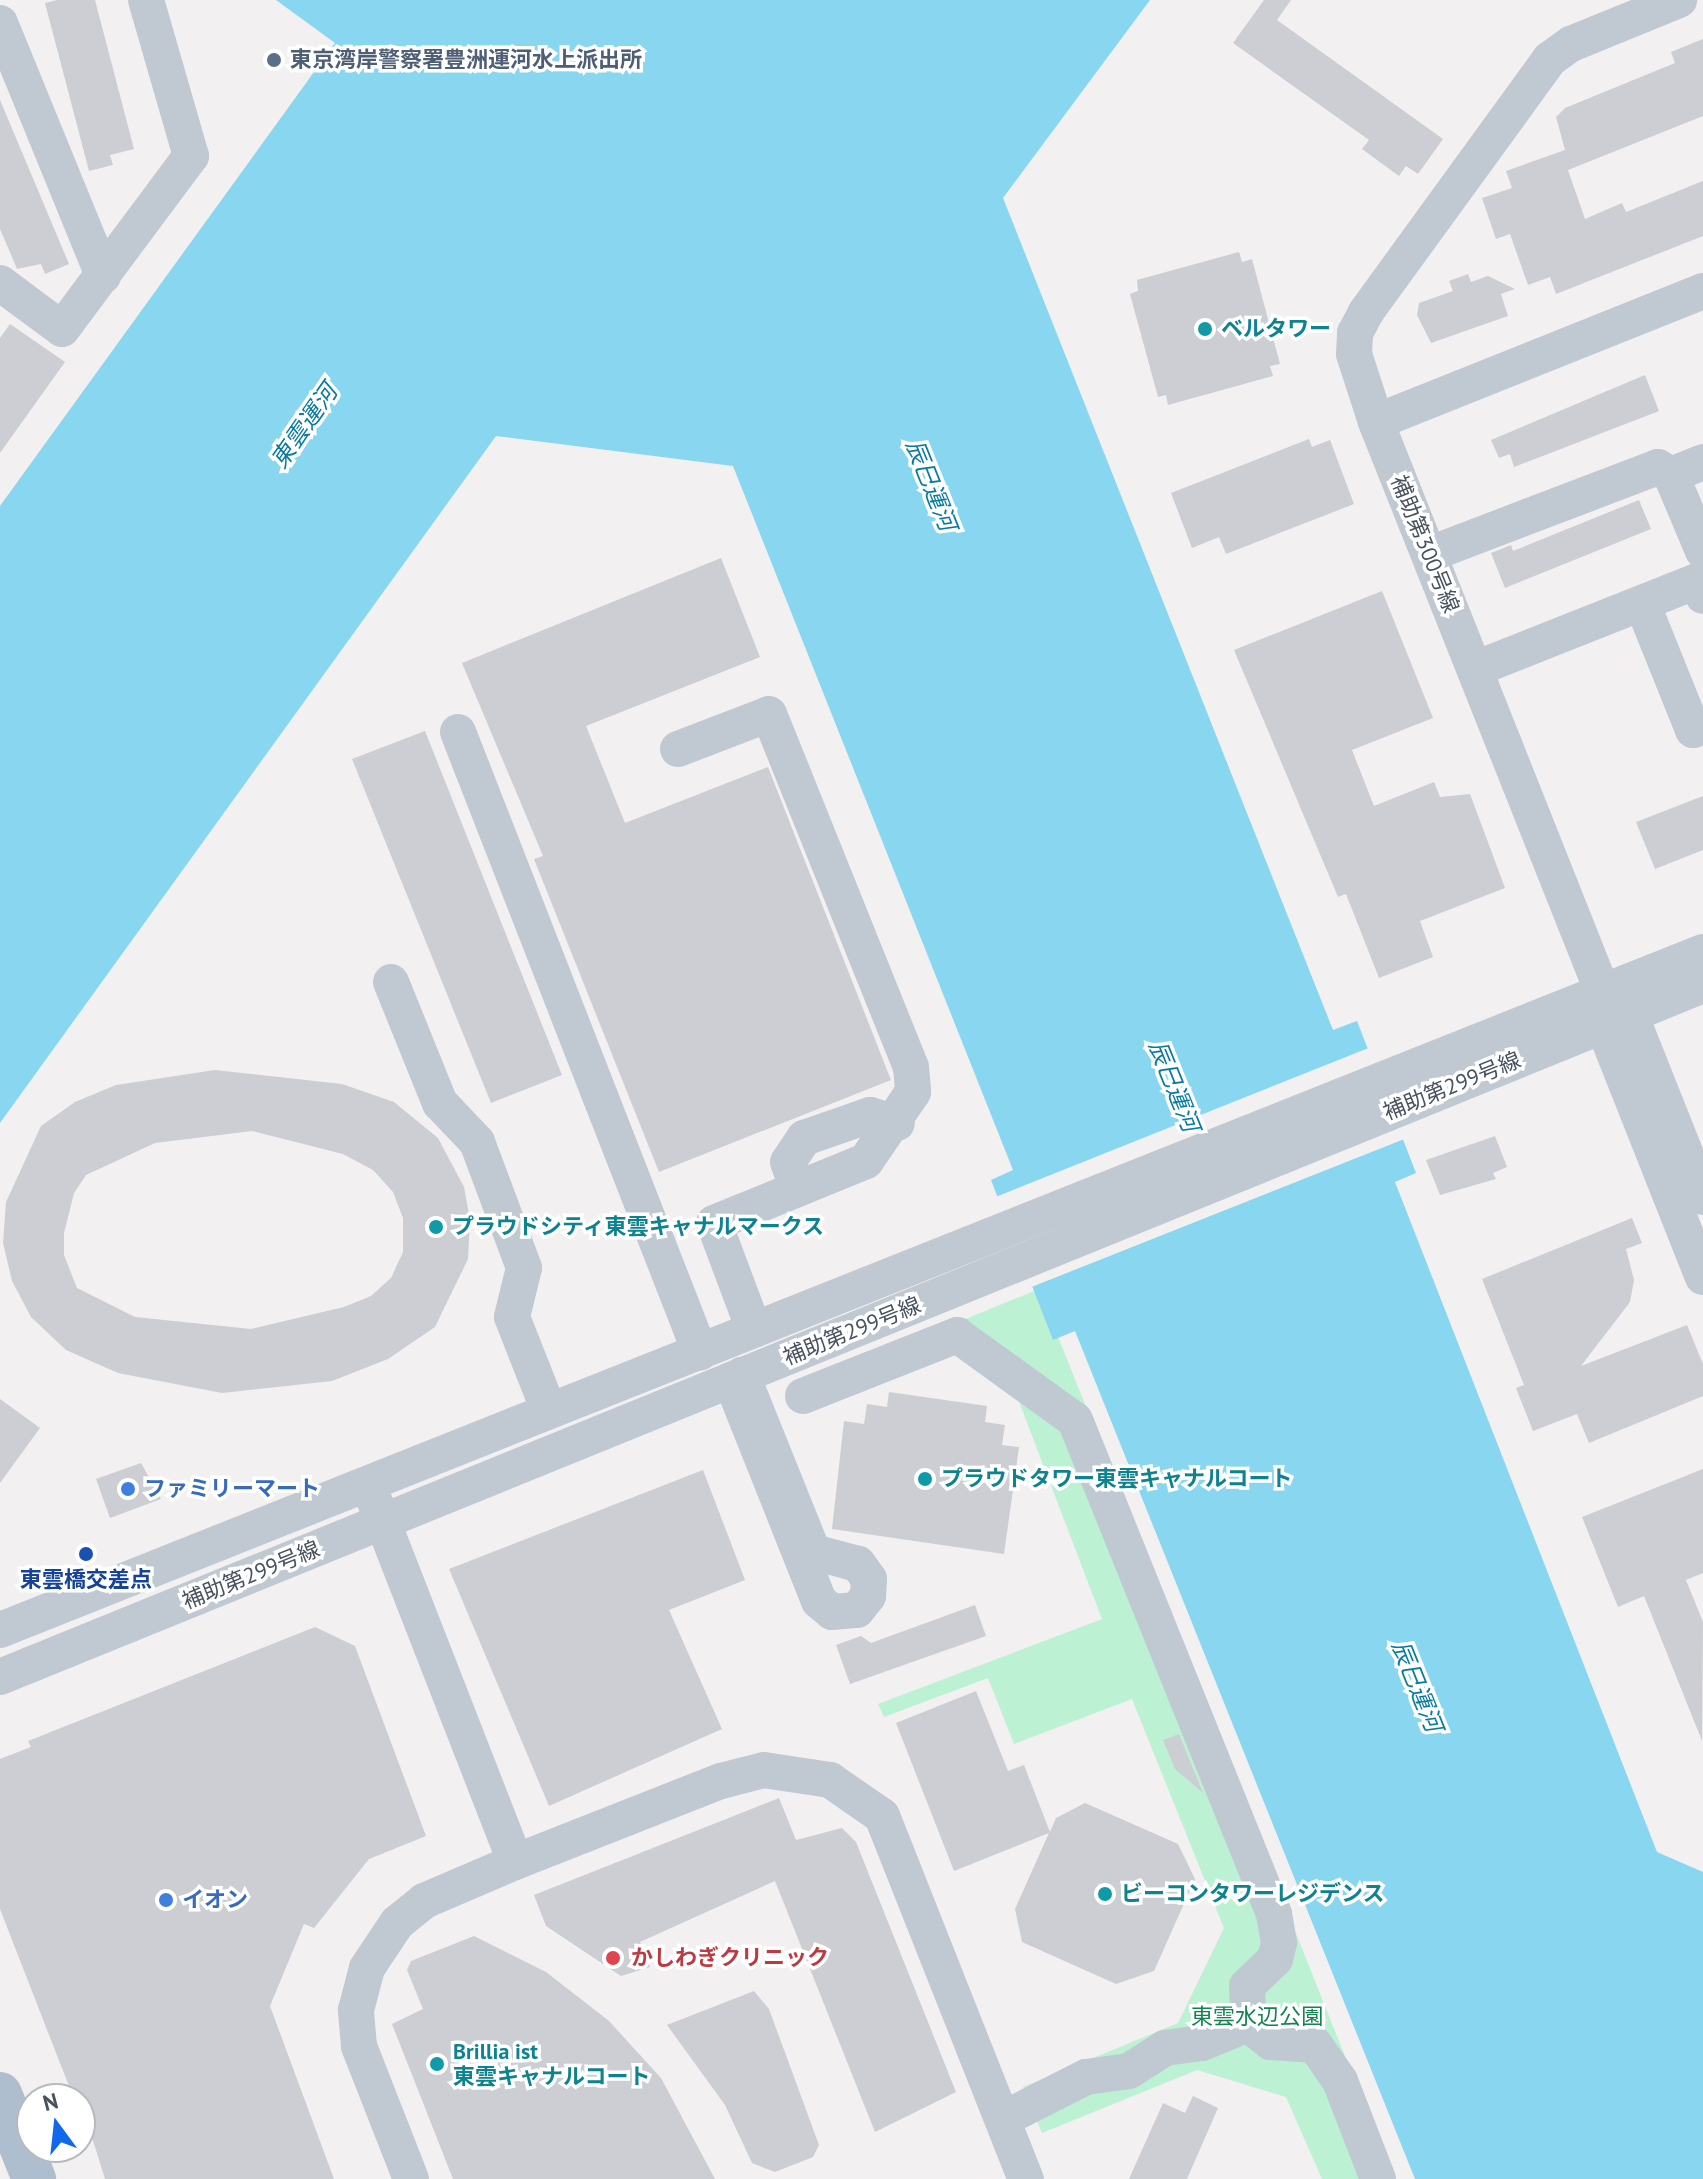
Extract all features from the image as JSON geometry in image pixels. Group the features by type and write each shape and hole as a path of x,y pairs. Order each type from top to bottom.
{"main road":[{"path":"0,2094 34,2179"}],"street":[{"path":"0,283 62,329 191,156 146,0"},
{"name":"補助第300号線","path":"1612,1010 1376,422 1354,354 1355,333 1366,312 1550,59 1571,44 1679,0"},
{"path":"0,23 103,276"},
{"path":"1376,422 1703,291"},
{"path":"1430,554 1658,467 1687,468 1703,551"},
{"path":"1475,669 1697,581 1703,596"},
{"path":"1642,603 1693,730 1703,726"},
{"path":"678,749 769,714 911,1067 913,1092 897,1123 870,1115 804,1138 788,1162 797,1189 714,1223 754,1330"},
{"path":"458,732 700,1352"},
{"name":"補助第299号線","path":"1612,1010 1703,952"},
{"path":"391,982 440,1103 477,1142 524,1268 512,1317 549,1411"},
{"name":"補助第299号線","path":"0,1677 737,1377 955,1270 1438,1075 1612,1010 1703,985"},
{"path":"1612,1010 1703,1197"},
{"path":"1612,1010 1703,1277"},
{"name":"補助第299号線","path":"0,1630 754,1330 955,1270"},
{"path":"803,1396 957,1335 1075,1420 1274,1914 1279,1943 1275,1959 1247,1986 1248,2024 1270,2042 1315,2045 1340,2081 1378,2179"},
{"path":"737,1377 813,1552 858,1564 869,1579 868,1596 857,1610 832,1612 819,1601 737,1377"},
{"path":"368,1483 515,1862"},
{"path":"411,2179 359,2046 356,2010 367,1968 397,1923 424,1901 515,1862 721,1781 764,1770 800,1771 862,1796 882,1816 1026,2179"},
{"path":"1019,2111 1086,2077 1129,2071 1165,2048 1202,2043 1248,2024"}],"green space":[{"name":"東雲水辺公園","path":"1039,1289 1394,2179 1322,2179 1286,2097 1197,2070 1042,2133 1023,2087 1178,2023 1224,1928 1132,1699 1014,1744 988,1678 884,1717 878,1704 1102,1619 1013,1386 961,1348 831,1374"}],"water":[{"path":"276,0 1150,0 1003,198 1333,1030 1357,1021 1416,1173 1395,1182 1657,1852 1703,1872 1703,2179 1415,2179 1075,1331 1053,1340 991,1180 1013,1170 733,466 496,436 0,1123 0,506 335,43"}],"pier":[{"path":"1371,1047 1407,1138 1029,1288 993,1198"}],"building":[{"path":"95,0 134,149 110,155 113,165 89,171 45,3"},
{"path":"1264,0 1291,0 1277,20 1443,139 1418,174 1406,166 1399,176 1362,149 1369,140 1233,43"},
{"path":"1703,39 1703,116 1568,170 1585,219 1622,203 1626,212 1703,181 1703,236 1556,294 1550,277 1528,285 1510,234 1496,239 1482,198 1512,188 1506,171 1565,150 1556,117 1565,108 1675,63 1671,52"},
{"path":"0,100 69,264 45,274 41,264 17,269 0,229"},
{"name":"ベルタワー","path":"1239,252 1242,262 1252,259 1280,364 1270,366 1273,376 1168,405 1166,395 1158,397 1130,294 1138,291 1137,280"},
{"path":"1468,274 1471,282 1488,276 1515,289 1501,294 1508,316 1431,343 1417,315 1419,303 1453,291 1449,281"},
{"path":"10,324 65,362 0,453 0,338"},
{"path":"1645,375 1659,411 1514,467 1510,454 1499,458 1491,440"},
{"path":"1309,439 1312,447 1330,440 1354,504 1226,554 1219,537 1192,548 1171,493"},
{"path":"1639,500 1651,529 1505,588 1491,553 1511,545 1513,551"},
{"path":"721,558 760,657 586,726 625,823 768,767 891,1080 659,1172 534,859 543,856 462,663"},
{"path":"1382,591 1433,718 1352,750 1374,806 1434,782 1440,797 1470,794 1505,888 1420,921 1433,957 1379,978 1346,894 1338,897 1234,650"},
{"path":"425,731 562,1075 491,1103 352,759"},
{"path":"1703,796 1703,850 1655,869 1636,822"},
{"name":"プラウドシティ東雲キャナルマークス","path":"215,1070 342,1084 394,1102 438,1138 464,1187 470,1220 468,1259 435,1327 388,1359 332,1381 222,1393 118,1373 66,1350 31,1317 12,1281 3,1243 6,1202 41,1126 75,1102 116,1085","holes":["252,1131 343,1154 373,1170 393,1192 403,1218 403,1252 391,1278 371,1296 344,1307 251,1329 135,1317 77,1288 64,1255 64,1233 74,1193 86,1175 155,1143"]},
{"path":"1495,1136 1507,1167 1493,1173 1496,1179 1440,1195 1426,1160"},
{"path":"1632,1218 1642,1243 1626,1249 1634,1280 1630,1302 1581,1366 1687,1325 1703,1364 1703,1396 1589,1443 1577,1414 1533,1431 1516,1388 1524,1385 1482,1279"},
{"name":"プラウドタワー東雲キャナルコート","path":"889,1392 987,1406 985,1422 1005,1425 1002,1445 1019,1447 1004,1554 832,1529 844,1421 864,1424 867,1404 887,1407"},
{"path":"0,1399 40,1428 0,1483"},
{"path":"141,1463 161,1499 110,1518 96,1479"},
{"path":"1703,1469 1703,1573 1686,1580 1703,1622 1702,1741 1644,1596 1618,1607 1582,1517"},
{"path":"703,1470 745,1580 669,1610 722,1729 549,1806 449,1569"},
{"path":"975,1605 986,1636 850,1684 836,1645 861,1636 871,1643"},
{"name":"イオン","path":"315,1627 355,1646 426,1836 369,1859 314,1928 304,1924 270,2006 334,2179 105,2179 96,2150 96,2083 68,2083 0,1909 0,1759 31,1747 28,1741"},
{"path":"976,1691 1008,1771 1024,1765 1050,1832 1056,1818 1085,1803 1178,1844 1195,1879 1154,1971 1116,1984 1022,1942 1015,1909 1049,1833 954,1871 896,1723"},
{"path":"1179,1734 1203,1793 1175,1769 1163,1740"},
{"path":"779,1798 796,1840 842,1828 856,1842 956,2092 875,2132 775,1881 640,1942 650,1967 621,1976 546,1926 534,1895"},
{"path":"474,1936 546,1972 609,2021 661,2078 715,2179 453,2179 392,2024 423,2009 407,1970 411,1961"},
{"path":"754,1991 769,2009 819,2145 813,2157 775,2172 752,2163 725,2105 667,2025"},
{"path":"1193,2096 1218,2108 1187,2179 1129,2179 1163,2103 1185,2113"}],"place":[{"name":"東京湾岸警察署豊洲運河水上派出所","path":"274,60"},
{"name":"ベルタワー","path":"1205,329"},
{"name":"プラウドシティ東雲キャナルマークス","path":"436,1227"},
{"name":"プラウドタワー東雲キャナルコート","path":"925,1479"},
{"name":"ファミリーマート","path":"128,1489"},
{"name":"東雲橋交差点","path":"86,1554"},
{"name":"ビーコンタワーレジデンス","path":"1105,1894"},
{"name":"イオン","path":"166,1900"},
{"name":"かしわぎクリニック","path":"613,1958"},
{"name":"Brillia ist 東雲キャナルコート","path":"437,2064"}],"water label":[{"name":"東雲運河","path":"304,426"},
{"name":"辰巳運河","path":"931,485"},
{"name":"辰巳運河","path":"1174,1086"},
{"name":"辰巳運河","path":"1417,1686"}]}
